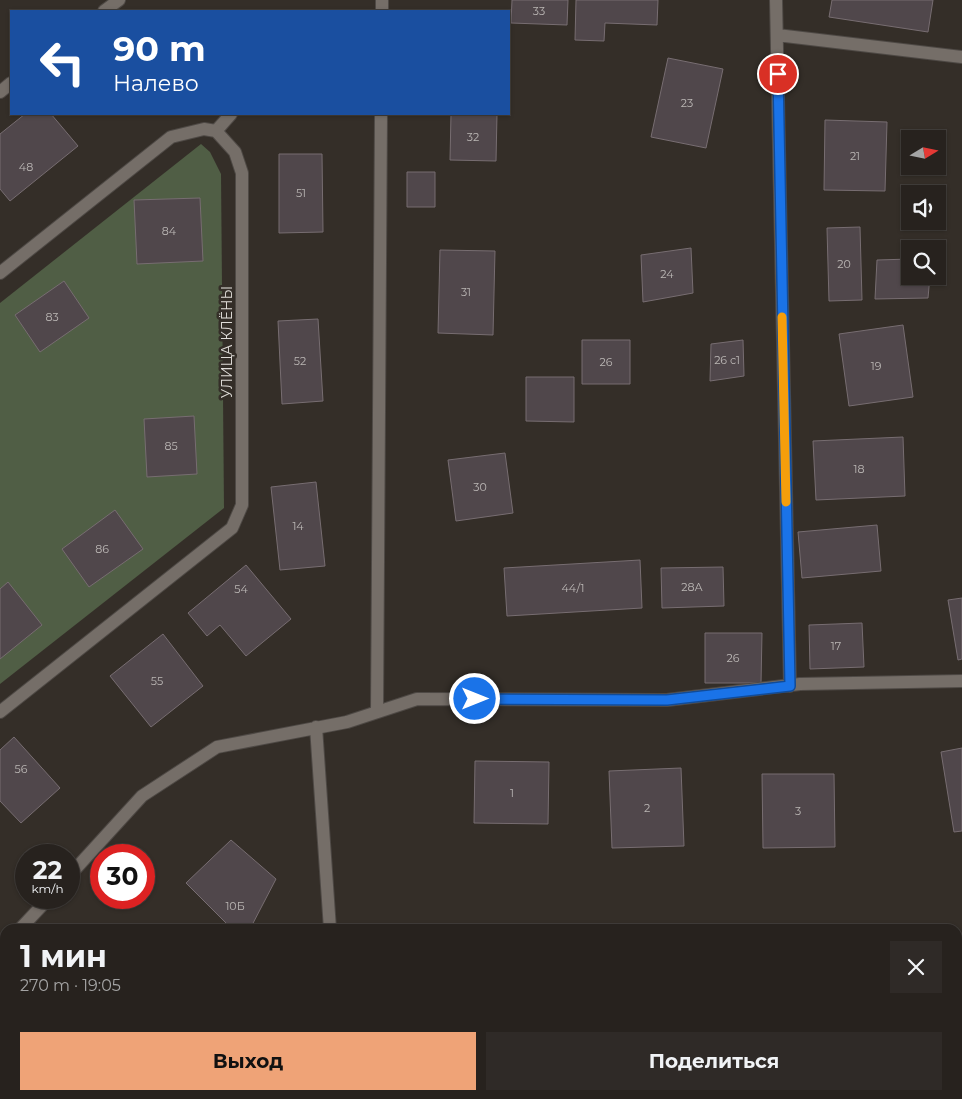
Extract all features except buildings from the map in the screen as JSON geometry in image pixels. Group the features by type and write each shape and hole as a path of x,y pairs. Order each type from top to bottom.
{"street":[{"path":"105,10 119,0"},
{"path":"776,0 790,686"},
{"path":"777,35 962,57"},
{"path":"0,92 10,84"},
{"path":"0,273 171,137 204,129 216,131 230,115"},
{"path":"377,712 381,115"},
{"name":"УЛИЦА КЛЁНЫ","path":"0,712 232,528 242,505 242,173 235,152 216,131"},
{"path":"80,864 142,796 217,747 346,722 417,699 667,700 800,684 962,681"},
{"path":"316,727 330,924"},
{"path":"25,924 39,909"}],"green space":[{"path":"201,144 210,152 221,174 224,508 0,684 0,303"}],"slow traffic":[{"path":"782,317 786,502"}],"route":[{"path":"475,699 667,700 790,686 778,74"}]}
